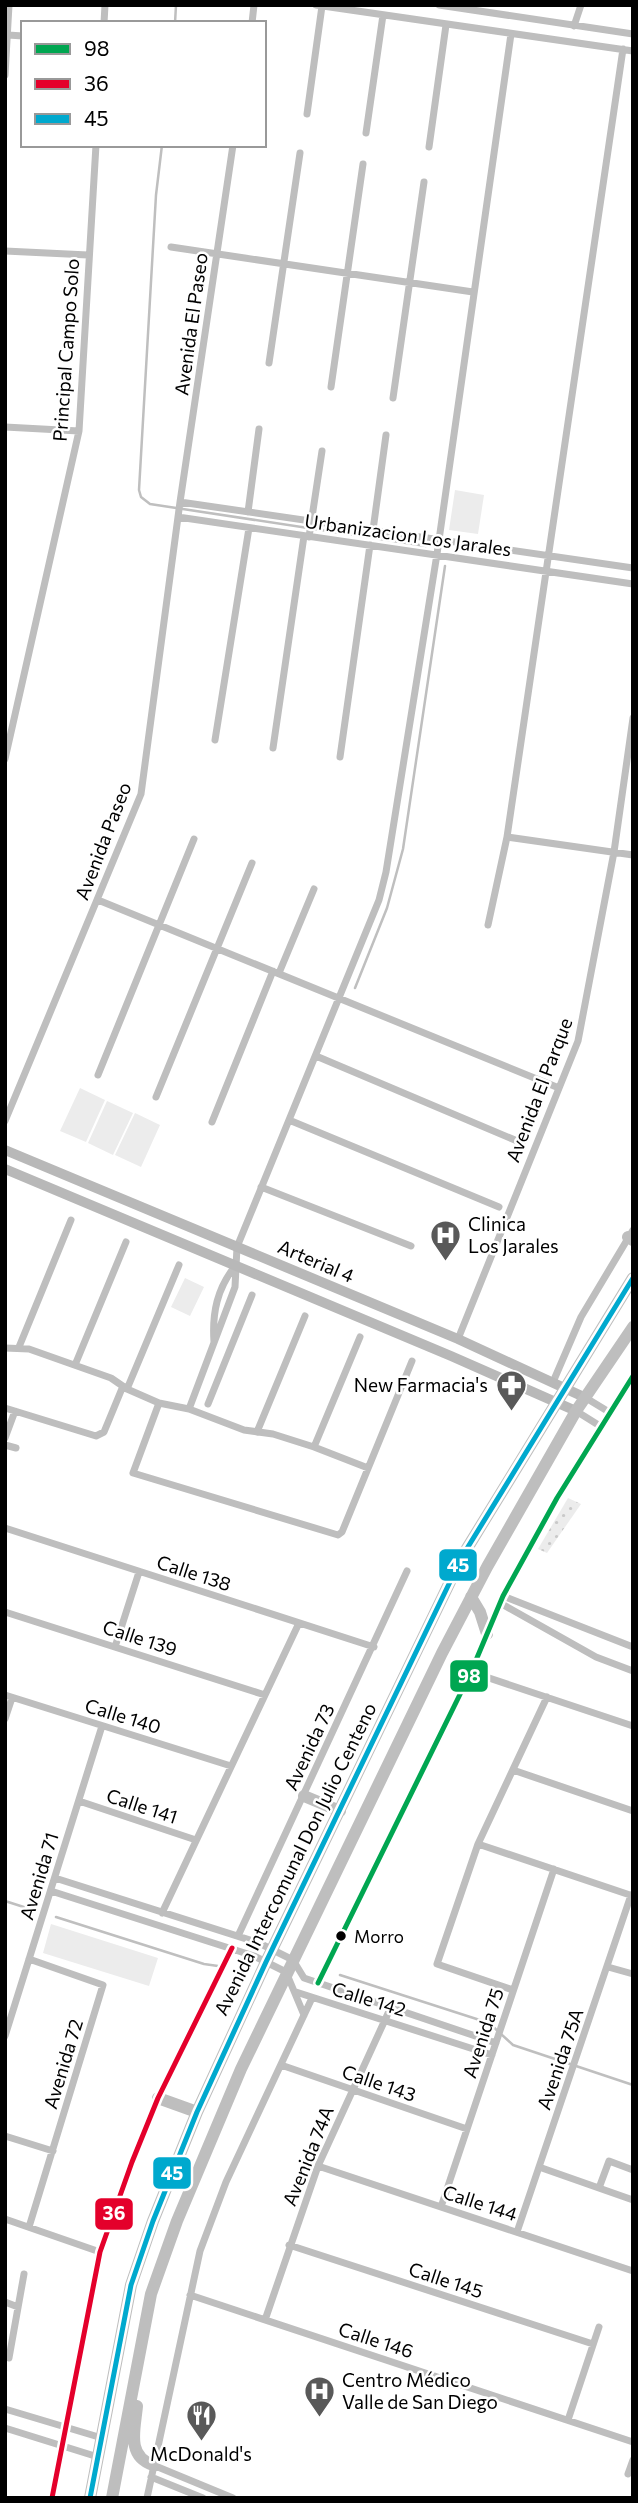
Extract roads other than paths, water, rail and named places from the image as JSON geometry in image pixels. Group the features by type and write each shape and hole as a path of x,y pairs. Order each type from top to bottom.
{"main road":[{"name":"Avenida Intercomunal Don Julio Centeno","path":"90,2498 131,2285 153,2221 197,2112 265,1962 463,1555 556,1401 559,1384 633,1278"},
{"path":"112,2498 151,2294 177,2221 241,2069 471,1597 576,1411 633,1327"},
{"path":"471,1597 480,1612 487,1634"},
{"path":"304,1796 340,1811"},
{"path":"158,2098 197,2112"},
{"path":"140,2356 135,2447 138,2457 152,2471"}],"street":[{"path":"5,75 9,5"},
{"path":"316,5 633,51"},
{"path":"439,5 633,34"},
{"path":"574,26 581,5"},
{"path":"307,114 321,6"},
{"path":"366,133 383,15"},
{"path":"429,147 446,25"},
{"path":"188,1409 235,1287 237,1247 379,900 386,872 437,554 511,34"},
{"path":"8,35 21,36"},
{"path":"488,925 506,836 547,571 623,49"},
{"name":"Principal Campo Solo","path":"5,759 79,431 96,147"},
{"name":"Avenida El Paseo","path":"179,511 233,147"},
{"path":"269,363 300,153"},
{"path":"331,387 363,164"},
{"path":"393,398 424,182"},
{"path":"171,247 473,292"},
{"path":"5,251 88,255"},
{"path":"5,427 79,431"},
{"path":"247,512 259,429"},
{"path":"373,530 386,435"},
{"path":"273,748 322,452"},
{"name":"Urbanizacion Los Jarales","path":"179,511 249,528 373,530 633,568"},
{"name":"Urbanizacion Los Jarales","path":"179,511 247,512 309,531 370,545 633,584"},
{"name":"Avenida Paseo","path":"5,1121 141,794 179,511"},
{"path":"215,740 249,528"},
{"path":"340,757 370,545"},
{"name":"Avenida El Parque","path":"458,1339 578,1041 614,852 633,718"},
{"path":"506,836 633,855"},
{"path":"98,1074 194,839"},
{"path":"156,1097 252,863"},
{"path":"212,1122 314,889"},
{"path":"98,900 559,1088"},
{"path":"316,1056 522,1143"},
{"path":"289,1119 499,1207"},
{"name":"Arterial 4","path":"5,1150 458,1339 559,1384 609,1412"},
{"name":"Arterial 4","path":"5,1169 556,1401 600,1426"},
{"path":"261,1187 411,1246"},
{"path":"19,1347 71,1220"},
{"name":"Avenida Intercomunal Don Julio Centeno","path":"559,1384 581,1318 631,1236"},
{"path":"75,1365 126,1242"},
{"path":"5,1408 96,1436 104,1432 179,1265"},
{"path":"214,1342 214,1309 222,1282 236,1265"},
{"path":"208,1404 252,1295"},
{"path":"257,1432 305,1315"},
{"path":"314,1447 360,1337"},
{"path":"451,1356 458,1339"},
{"path":"5,1348 19,1347 75,1365 111,1378 125,1388 159,1403 188,1409 244,1430 273,1434 369,1468"},
{"path":"159,1403 132,1471 135,1474 338,1535 342,1532 412,1361"},
{"path":"206,1363 222,1370"},
{"path":"318,1983 471,1672 502,1600 557,1498 633,1376"},
{"path":"5,1438 15,1411"},
{"path":"5,1445 16,1448"},
{"name":"Calle 138","path":"5,1528 373,1647"},
{"name":"Avenida 73","path":"238,1936 407,1571"},
{"path":"114,1647 139,1572"},
{"path":"502,1600 633,1647"},
{"path":"502,1600 596,1657 633,1671"},
{"name":"Calle 139","path":"5,1612 265,1695"},
{"path":"162,1913 299,1623"},
{"path":"471,1672 633,1726"},
{"path":"5,1719 9,1696"},
{"name":"Calle 140","path":"9,1696 231,1766"},
{"path":"513,1990 437,1965 478,1844 547,1697"},
{"name":"Avenida 71","path":"5,2036 102,1726"},
{"path":"513,1770 633,1811"},
{"name":"Calle 141","path":"79,1801 196,1840"},
{"path":"478,1844 632,1896"},
{"name":"Avenida 75","path":"441,2207 554,1869"},
{"name":"Calle 142","path":"55,1878 238,1936 293,1960 304,1978 390,2009 497,2041"},
{"path":"51,1891 232,1948 286,1972 304,2015"},
{"name":"Avenida 75A","path":"517,2232 632,1896"},
{"name":"Avenida Intercomunal Don Julio Centeno","path":"52,2498 100,2252 158,2098 232,1948"},
{"name":"Avenida 72","path":"29,1959 103,1985 29,2227"},
{"path":"608,1967 633,1974"},
{"name":"Calle 142","path":"296,1992 492,2055"},
{"path":"147,2498 200,2251 226,2182 312,1998"},
{"name":"Avenida 74A","path":"265,2320 318,2166 390,2009"},
{"name":"Calle 143","path":"281,2065 467,2129"},
{"path":"5,2136 53,2151"},
{"path":"599,2188 609,2161 633,2170"},
{"name":"Calle 144","path":"318,2166 633,2271"},
{"path":"539,2167 633,2200"},
{"path":"5,2219 100,2252"},
{"name":"Calle 145","path":"289,2245 593,2344"},
{"path":"9,2358 24,2274"},
{"name":"Calle 146","path":"190,2295 633,2442"},
{"path":"5,2302 18,2307"},
{"path":"568,2420 599,2327"},
{"path":"5,2409 102,2438"},
{"path":"5,2428 99,2457"},
{"path":"628,2474 633,2460"},
{"path":"152,2471 203,2498"},
{"path":"152,2471 233,2498"}],"waterway":[{"path":"175,21 176,5"},
{"path":"162,147 156,195 139,490 141,497 150,504 426,546"},
{"path":"355,988 387,908 403,849 445,566"},
{"path":"5,1901 30,1909"},
{"path":"56,1917 204,1964 218,1966"},
{"path":"340,1975 489,2023 513,2045 633,2085"}],"place":[{"name":"Clinica Los Jarales","path":"445,1262"},
{"name":"New Farmacia's","path":"511,1412"},
{"name":"Morro","path":"341,1936"},
{"name":"Centro Médico Valle de San Diego","path":"319,2418"},
{"name":"McDonald's","path":"201,2442"}]}
